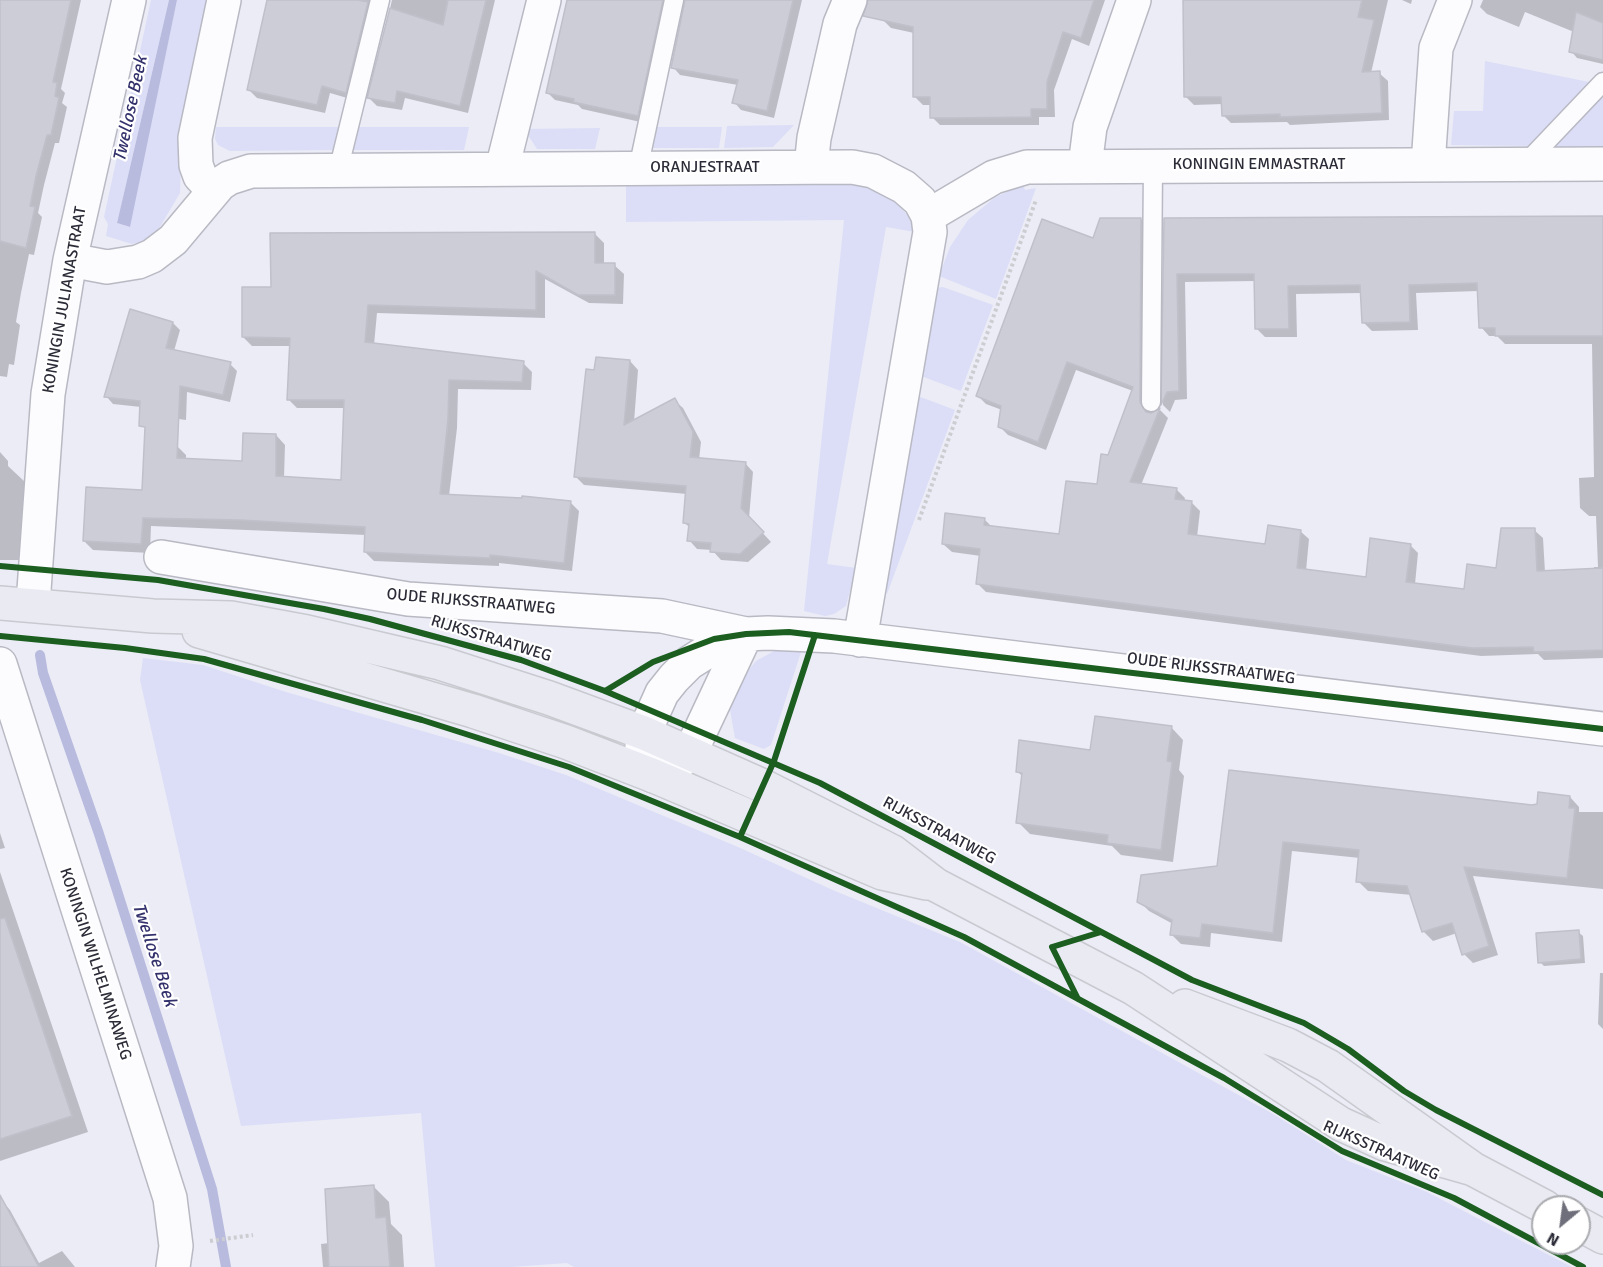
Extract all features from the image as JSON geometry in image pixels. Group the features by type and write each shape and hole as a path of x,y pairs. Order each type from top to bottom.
{"main road":[{"name":"RIJKSSTRAATWEG","path":"0,603 153,616 231,618 370,646 462,670 549,698 644,733 893,852 936,885 1133,988 1341,1124 1385,1144 1473,1169"},
{"name":"RIJKSSTRAATWEG","path":"153,616 473,711 654,776 882,873 936,885"},
{"name":"RIJKSSTRAATWEG","path":"1133,988 1255,1032 1309,1055 1328,1066 1473,1169 1531,1200"}],"street":[{"name":"KONINGIN JULIANASTRAAT","path":"33,604 48,394 70,260 129,0"},
{"path":"213,190 200,176 196,165 195,138 224,0"},
{"path":"502,169 543,0"},
{"path":"811,167 814,138 838,36 850,0"},
{"path":"1085,166 1090,127 1134,0"},
{"path":"1428,165 1436,48 1455,0"},
{"name":"KONINGIN EMMASTRAAT","path":"928,216 994,177 1027,167 1603,164"},
{"name":"ORANJESTRAAT","path":"70,260 107,267 138,262 152,256 178,234 213,190 229,177 251,171 852,167 873,171 913,194 928,216"},
{"path":"860,640 930,232 928,216"},
{"name":"OUDE RIJKSSTRAATWEG","path":"161,557 408,599 662,616 746,634 789,632 1603,729"},
{"path":"654,776 669,771 690,753 746,634"},
{"name":"OUDE RIJKSSTRAATWEG","path":"654,776 646,762 642,747 644,733 657,702 674,678 704,651 746,634"},
{"name":"KONINGIN WILHELMINAWEG","path":"0,664 170,1198 176,1246 173,1267"}],"lane":[{"path":"338,171 380,0"},
{"path":"638,169 674,0"},
{"path":"1525,164 1603,82"},
{"path":"1151,402 1153,166"}],"path":[{"path":"918,524 1048,166"},
{"path":"199,1243 253,1235"}],"shaded area":[{"path":"151,0 169,0 117,223 129,227 177,0 209,0 182,122 180,193 157,232 141,242 132,244 106,236 108,224 104,217"},
{"path":"169,0 177,0 130,227 117,223"},
{"path":"1485,61 1594,83 1533,146 1451,145 1454,111 1483,111"},
{"path":"1603,98 1603,146 1550,147 1595,99"},
{"path":"794,125 773,147 724,148 727,126"},
{"path":"216,127 342,127 337,150 230,151 218,145 215,139"},
{"path":"355,127 469,127 464,150 350,150"},
{"path":"653,127 722,127 719,148 648,148"},
{"path":"600,128 595,149 537,149 524,129"},
{"path":"849,181 874,187 893,198 908,216 915,232 886,227 827,564 856,568 846,606 834,614 825,616 804,611 844,220 626,222 626,183"},
{"path":"1023,184 1025,190 1036,188 996,299 939,276 950,247 968,220 994,198"},
{"path":"943,287 993,305 961,391 921,376 937,288"},
{"path":"918,396 955,410 887,594 886,586"},
{"path":"802,649 771,745 764,749 735,738 730,710 742,678 756,661 774,651"},
{"path":"143,658 203,665 566,775 738,847 835,891 960,942 1275,1115 1346,1160 1427,1192 1531,1246 1531,1255 1549,1255 1572,1267 574,1267 567,1263 512,1267 435,1267 421,1113 241,1126 140,680"}],"building":[{"path":"0,0 71,0 53,82 57,83 55,96 59,98 51,135 47,135 36,176 30,206 35,207 26,248 0,241"},
{"path":"267,0 358,0 368,2 346,93 322,86 317,105 247,90"},
{"path":"448,0 486,0 460,106 397,91 395,103 367,98 390,8 443,25"},
{"path":"567,0 663,0 638,116 573,102 574,99 546,93"},
{"path":"685,0 793,0 767,111 732,103 738,80 671,68"},
{"path":"868,0 1094,0 1081,38 1063,32 1047,82 1047,109 1031,109 1031,117 930,118 930,97 913,97 913,27 863,16"},
{"path":"1183,0 1362,0 1358,17 1374,20 1362,72 1380,71 1382,113 1280,117 1280,114 1222,116 1221,97 1184,97"},
{"path":"1576,12 1603,23 1603,60 1569,52"},
{"path":"1603,216 1603,336 1495,336 1495,328 1479,328 1477,283 1409,285 1410,322 1362,323 1360,285 1288,286 1289,329 1255,329 1254,274 1177,274 1179,391 1167,392 1161,405 1164,218"},
{"path":"1100,218 1141,218 1140,402 1146,412 1151,413 1160,408 1130,482 1177,488 1175,499 1192,501 1188,534 1265,544 1268,525 1301,530 1297,568 1366,577 1370,538 1411,544 1406,582 1464,589 1467,564 1496,568 1501,528 1535,528 1537,571 1603,568 1603,650 1534,652 1533,647 1472,648 976,584 980,549 942,544 945,513 985,518 984,525 1059,534 1066,481 1097,484 1101,454 1108,455 1133,387 1067,362 1038,442 998,427 1001,406 976,396 1042,219 1093,238"},
{"path":"595,232 595,263 615,263 615,295 578,295 536,271 536,310 368,305 365,342 524,361 522,382 449,380 448,419 440,494 522,498 522,496 571,501 564,563 490,555 490,558 364,552 365,527 240,520 143,518 141,544 83,541 86,487 142,490 145,427 139,426 140,401 104,397 130,309 173,322 166,348 231,362 223,395 180,386 177,458 242,461 243,433 276,434 276,476 341,480 344,400 287,400 290,338 242,337 242,287 271,287 270,233"},
{"path":"596,357 630,360 624,425 675,398 693,432 690,457 746,462 741,508 764,532 740,554 710,552 711,543 687,541 689,524 683,523 686,486 574,477 586,369 594,370"},
{"path":"1095,716 1172,726 1167,761 1172,762 1161,850 1107,843 1108,835 1016,823 1022,773 1016,772 1019,740 1090,750"},
{"path":"1229,770 1532,805 1537,804 1538,792 1570,796 1569,808 1575,808 1567,878 1464,867 1489,946 1462,955 1452,923 1422,932 1407,886 1356,882 1359,850 1283,842 1273,933 1202,924 1200,938 1170,935 1172,920 1137,902 1141,875 1217,866"},
{"path":"5,918 72,1116 0,1139 0,919"},
{"path":"1579,930 1581,959 1538,963 1536,933"},
{"path":"374,1185 376,1218 386,1217 390,1267 329,1267 325,1189"},
{"path":"0,1195 39,1267 0,1267"}],"waterway":[{"name":"Twellose Beek","path":"40,655 43,673 99,834 212,1189 226,1267"}],"cycle path":[{"path":"0,566 158,580 324,609 370,619 521,660 605,691 820,783 1192,980 1304,1023 1348,1049 1404,1091 1436,1110 1603,1195"},
{"path":"605,691 653,662 714,639 746,634 789,632 1603,729"},
{"path":"740,837 774,761 815,635"},
{"path":"0,636 125,648 204,659 422,720 569,767 740,837 964,937 1224,1078 1342,1151 1454,1198 1583,1267"},
{"path":"1078,999 1052,947 1101,932"}]}
